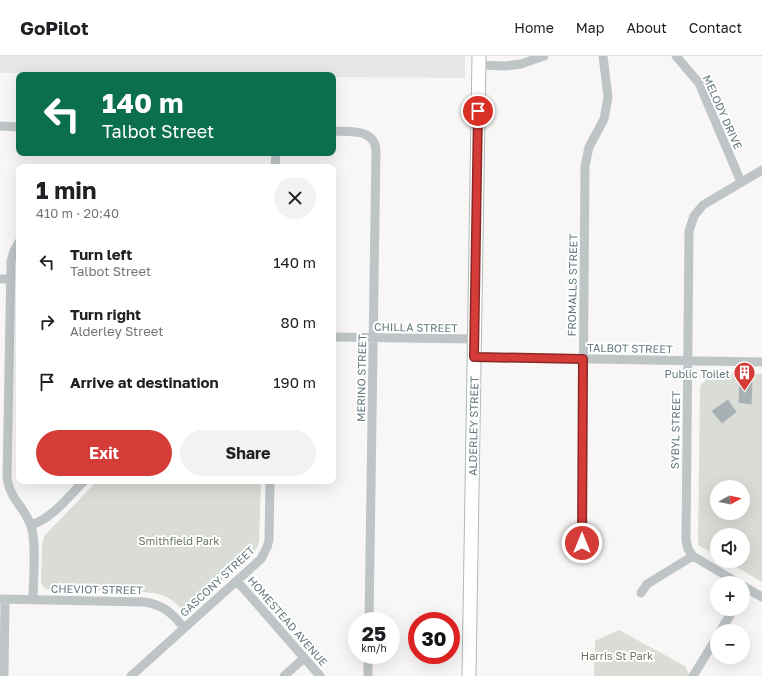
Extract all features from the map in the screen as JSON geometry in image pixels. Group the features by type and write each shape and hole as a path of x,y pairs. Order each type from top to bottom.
{"street":[{"path":"479,61 505,66 522,64 544,56"},
{"name":"FROMALLS STREET","path":"582,543 585,166 589,147 604,119 608,97 603,56"},
{"name":"MELODY DRIVE","path":"676,56 699,83 741,182"},
{"name":"ALDERLEY STREET","path":"470,676 479,61"},
{"path":"0,126 16,127"},
{"name":"MERINO STREET","path":"336,131 363,132 371,137 375,142 376,150 369,612"},
{"path":"741,182 762,170"},
{"name":"SYBYL STREET","path":"693,556 688,549 686,540 689,231 694,216 703,205 741,182"},
{"path":"16,248 12,256 10,280 14,332 7,478 12,495 31,525 34,538 33,600"},
{"path":"0,279 10,280"},
{"name":"CHILLA STREET","path":"336,337 474,339"},
{"name":"TALBOT STREET","path":"474,357 762,362"},
{"path":"31,525 49,516 81,484"},
{"name":"GASCONY STREET","path":"131,676 257,563 267,547 270,533 270,484"},
{"path":"641,593 647,584 693,556 726,576"},
{"name":"HOMESTEAD AVENUE","path":"237,581 320,676"},
{"path":"750,592 762,597"},
{"path":"2,600 4,676"},
{"name":"CHEVIOT STREET","path":"2,600 153,603 170,612 184,628"},
{"path":"693,676 710,648"},
{"path":"284,676 304,658"},
{"path":"368,664 368,676"}],"shaded area":[{"path":"0,56 465,56 465,78 336,77 336,72 0,73"}],"green space":[{"path":"712,373 762,374 762,582 738,568 750,568 750,528 710,528 710,552 698,545 700,386"},
{"name":"Smithfield Park","path":"94,484 261,484 259,543 256,549 191,609 188,610 182,609 167,597 152,593 45,589 41,583 42,544 45,535"},
{"name":"Harris St Park","path":"619,630 685,666 690,676 594,676 595,641"}],"building":[{"name":"Public Toilet","path":"739,381 753,382 752,405 738,403"},
{"path":"728,399 737,412 722,424 711,411"}],"place":[{"name":"Public Toilet","path":"745,392"}],"route":[{"path":"478,111 474,357 583,359 582,543"}]}
